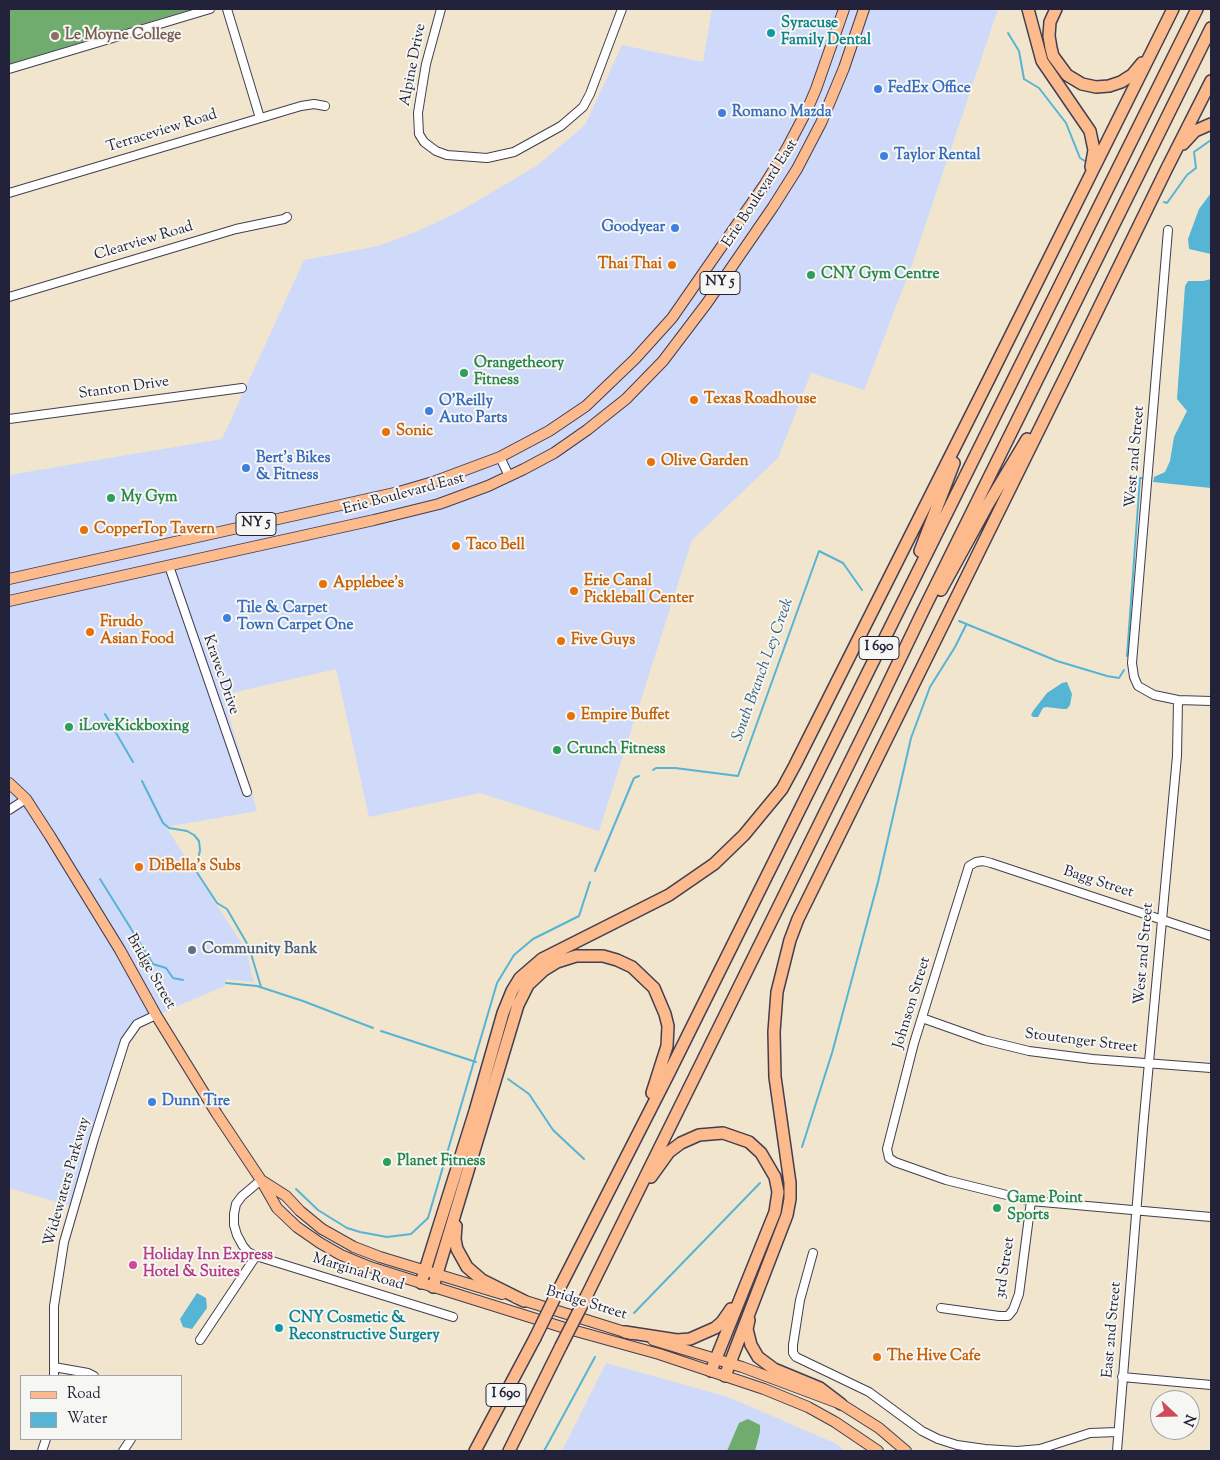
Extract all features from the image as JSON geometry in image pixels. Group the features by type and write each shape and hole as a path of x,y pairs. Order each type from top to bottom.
{"highway":[{"path":"1028,9 1042,61 1090,131 1094,150 1091,165 1078,202"},
{"path":"1056,9 1050,22 1049,36 1054,56 1067,75 1082,84 1096,87 1109,86 1121,82 1139,68 1158,39"},
{"path":"420,1283 475,1111 503,1013 512,991 520,978 542,959 661,899 690,882 729,851 758,820 782,788 1078,202 1173,9"},
{"name":"I 690","path":"475,1451 535,1338 668,1075 1197,9"},
{"name":"I 690","path":"509,1451 1211,28"},
{"path":"725,1376 787,1214 790,1199 790,1183 775,1077 774,1032 776,992 790,940 798,919 1211,81"},
{"path":"1167,168 1190,135 1211,124"},
{"path":"874,713 987,506 1070,369"},
{"path":"901,603 957,454 988,381"},
{"path":"433,1287 518,1005 528,985 544,970 557,962 576,956 590,955 617,960 632,967 644,977 659,996 666,1014 668,1026 667,1046 641,1126"},
{"path":"634,1201 669,1152 681,1143 699,1135 723,1133 749,1142 761,1153 776,1176 778,1192 775,1212 712,1371"},
{"path":"457,1205 455,1240 462,1259 476,1276 524,1301"},
{"path":"625,1332 677,1340 700,1336 722,1322 742,1293"},
{"path":"753,1302 747,1329 751,1345 758,1357 774,1369 820,1388 841,1404"}],"main road":[{"name":"Erie Boulevard East","path":"9,579 399,492 443,479 500,457 549,431 586,406 641,353 672,318 765,184 786,150 816,89 844,9"},
{"name":"Erie Boulevard East","path":"9,601 439,504 510,476 554,453 588,430 615,408 663,361 773,207 811,144 844,68 864,9"},
{"name":"Bridge Street","path":"9,783 26,800 54,842 120,950 156,1015 277,1208 297,1228 341,1255 370,1268 659,1354 764,1389 808,1407 835,1422 878,1451"},
{"name":"Bridge Street","path":"260,1180 286,1196 300,1211 328,1232 354,1247 729,1363 841,1404 879,1428 906,1451"}],"street":[{"path":"9,69 210,9"},
{"path":"226,9 260,118"},
{"name":"Alpine Drive","path":"441,9 426,64 418,113 419,134 424,142 447,155 486,158 514,152 561,126 583,107 590,94 622,9"},
{"name":"Terraceview Road","path":"9,192 301,106 314,104 325,106"},
{"name":"Clearview Road","path":"9,297 236,229 287,217"},
{"name":"West 2nd Street","path":"1136,1210 1177,756 1178,700 1154,695 1138,686 1134,677 1132,663 1168,230"},
{"name":"Stanton Drive","path":"9,419 242,388"},
{"path":"500,457 510,476"},
{"name":"Kravec Drive","path":"169,566 247,792"},
{"path":"1178,700 1211,701"},
{"path":"9,810 26,800"},
{"name":"Bagg Street","path":"976,862 991,863 1162,918 1211,936"},
{"name":"Johnson Street","path":"976,862 969,866 966,872 922,1018 897,1107 887,1149 888,1156 894,1162 946,1180 1031,1202"},
{"name":"Widewaters Parkway","path":"54,1375 54,1306 62,1251 125,1041 137,1024 156,1015"},
{"name":"Stoutenger Street","path":"922,1018 984,1040 1029,1051 1092,1059 1211,1068"},
{"path":"200,1340 256,1256 248,1252 237,1235 234,1214 236,1204 242,1196 260,1180"},
{"path":"1031,1202 1211,1217"},
{"name":"3rd Street","path":"941,1308 1008,1316 1013,1310 1019,1294 1031,1202"},
{"name":"East 2nd Street","path":"1117,1451 1136,1210"},
{"path":"814,1253 800,1300 793,1353 869,1392 922,1431 956,1445 985,1450 1017,1451 1040,1449 1090,1433 1117,1432"},
{"name":"Marginal Road","path":"256,1256 453,1317"},
{"path":"54,1367 92,1375"},
{"path":"1122,1377 1211,1385"},
{"path":"123,1451 130,1440"}],"shaded area":[{"path":"712,9 998,9 913,262 864,390 811,373 778,458 692,540 599,831 480,793 369,817 336,669 223,695 257,811 166,827 246,950 254,982 226,979 225,986 150,1018 129,1034 74,1207 9,1188 9,475 222,439 304,260 378,246 416,232 460,211 538,165 585,125 622,45 703,62"},
{"path":"606,1363 728,1397 837,1444 845,1451 562,1451"}],"green space":[{"name":"Le Moyne College","path":"9,9 193,9 9,64"},
{"path":"748,1419 760,1425 755,1451 727,1451 739,1423"}],"water":[{"path":"1211,193 1211,254 1189,249 1188,239 1199,209"},
{"path":"1211,279 1211,488 1153,482 1154,477 1165,472 1170,461 1174,437 1187,411 1177,399 1185,286 1188,281"},
{"path":"1067,682 1072,694 1070,705 1067,709 1046,707 1043,708 1038,717 1031,715 1047,693 1062,683"},
{"path":"197,1293 206,1298 207,1308 192,1329 183,1327 180,1319"}],"waterway":[{"path":"1008,33 1019,51 1024,79 1039,88 1066,123 1080,158 1085,161"},
{"path":"1164,202 1167,203 1187,175 1196,168 1194,152 1211,140"},
{"name":"South Branch Ley Creek","path":"1127,656 1140,478 1145,478"},
{"name":"South Branch Ley Creek","path":"653,770 656,768 675,768 738,776 819,551 843,563 862,590"},
{"name":"South Branch Ley Creek","path":"959,621 1057,661 1107,676 1119,678 1124,670"},
{"path":"802,1147 832,1053 878,882 911,738 930,687 955,647 966,625"},
{"path":"105,714 133,762"},
{"path":"595,871 634,778 639,776"},
{"path":"142,781 163,823 169,828 187,831 199,841 200,850 196,871 217,903 227,909 249,947 261,987"},
{"path":"100,879 153,964 166,968 173,978 183,980"},
{"path":"296,1189 318,1210 347,1228 360,1232 387,1237 411,1234 428,1218 497,983 514,955 533,939 579,916 590,882"},
{"path":"226,983 257,986 303,1001 373,1028"},
{"path":"381,1031 476,1062"},
{"path":"508,1079 529,1094 553,1130 584,1159"},
{"path":"634,1313 760,1183"},
{"path":"544,1451 595,1357"}],"place":[{"name":"Syracuse Family Dental","path":"771,33"},
{"name":"Le Moyne College","path":"55,36"},
{"name":"FedEx Office","path":"878,89"},
{"name":"Romano Mazda","path":"722,113"},
{"name":"Taylor Rental","path":"884,156"},
{"name":"Goodyear","path":"675,228"},
{"name":"Thai Thai","path":"672,265"},
{"name":"CNY Gym Centre","path":"811,275"},
{"name":"Orangetheory Fitness","path":"464,373"},
{"name":"Texas Roadhouse","path":"694,400"},
{"name":"O'Reilly Auto Parts","path":"429,411"},
{"name":"Sonic","path":"386,432"},
{"name":"Olive Garden","path":"651,462"},
{"name":"Bert's Bikes & Fitness","path":"246,468"},
{"name":"My Gym","path":"111,498"},
{"name":"CopperTop Tavern","path":"84,530"},
{"name":"Taco Bell","path":"456,546"},
{"name":"Applebee's","path":"323,584"},
{"name":"Erie Canal Pickleball Center","path":"574,591"},
{"name":"Tile & Carpet Town Carpet One","path":"227,618"},
{"name":"Firudo Asian Food","path":"90,632"},
{"name":"Five Guys","path":"561,641"},
{"name":"Empire Buffet","path":"571,716"},
{"name":"iLoveKickboxing","path":"69,727"},
{"name":"Crunch Fitness","path":"557,750"},
{"name":"DiBella's Subs","path":"139,867"},
{"name":"Community Bank","path":"192,950"},
{"name":"Dunn Tire","path":"152,1102"},
{"name":"Planet Fitness","path":"387,1162"},
{"name":"Game Point Sports","path":"997,1208"},
{"name":"Holiday Inn Express Hotel & Suites","path":"133,1265"},
{"name":"CNY Cosmetic & Reconstructive Surgery","path":"279,1328"},
{"name":"The Hive Cafe","path":"877,1357"}]}
